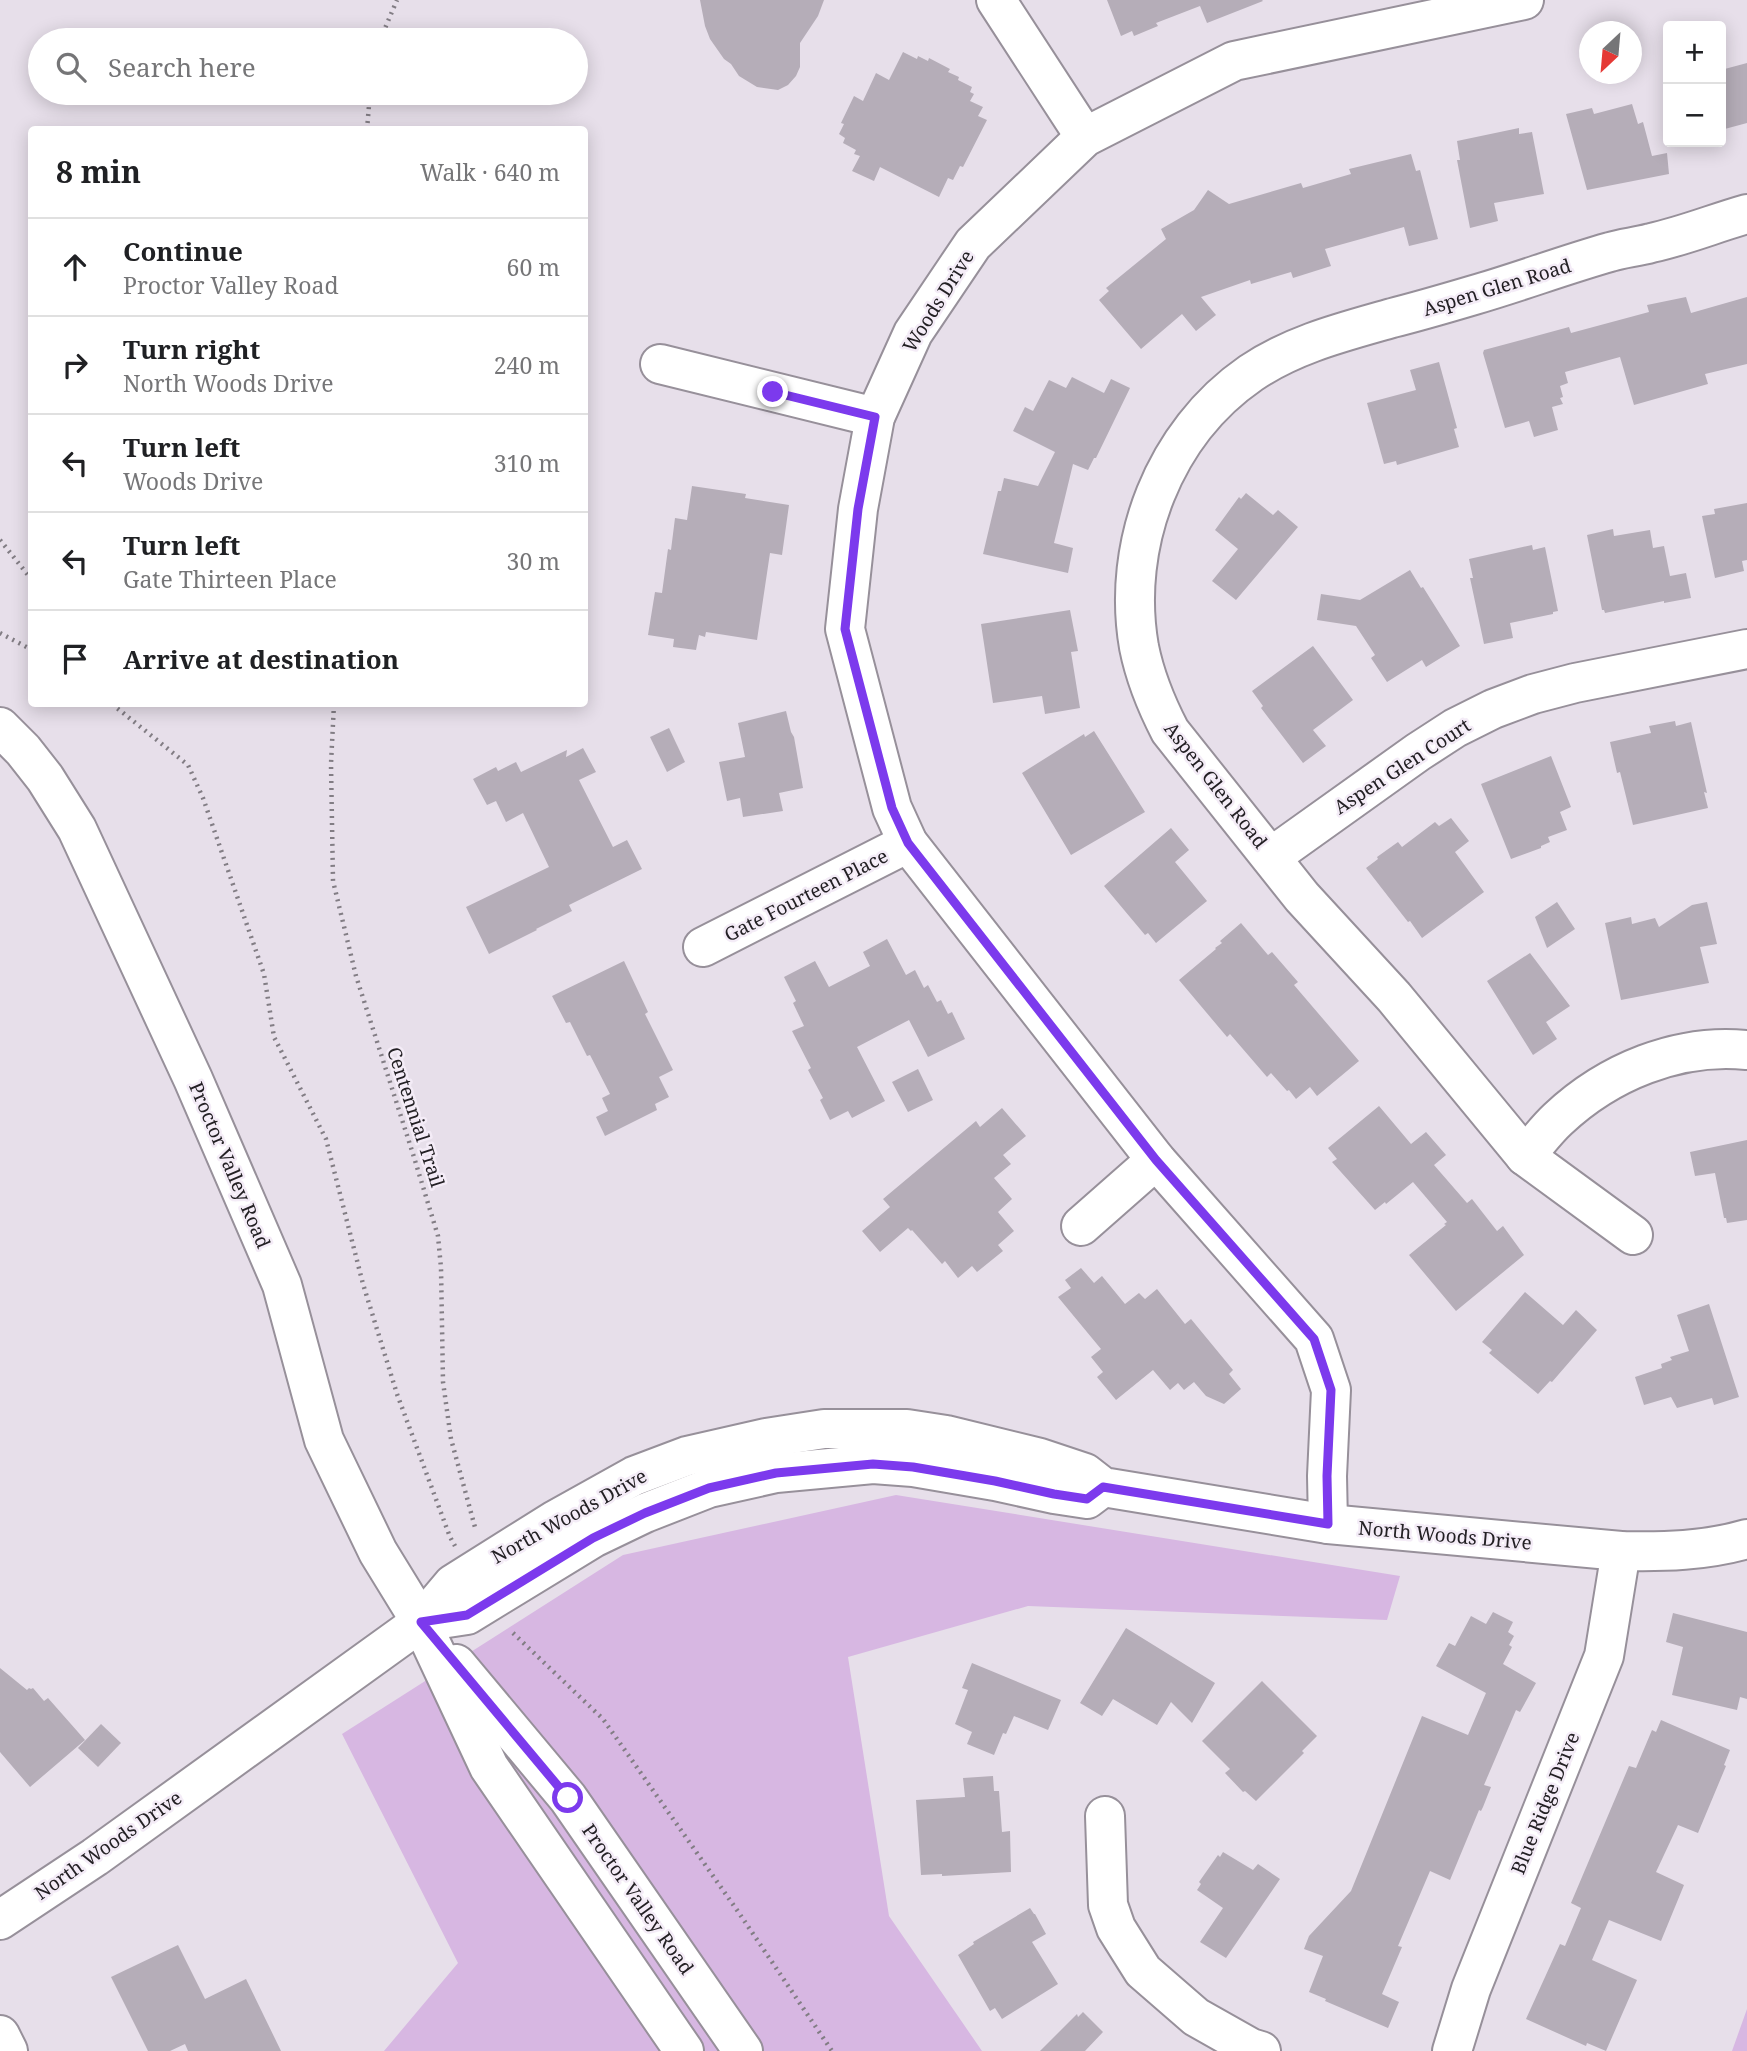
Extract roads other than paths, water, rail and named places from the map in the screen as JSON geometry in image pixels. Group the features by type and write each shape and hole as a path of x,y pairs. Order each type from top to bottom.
{"street":[{"path":"996,0 1085,136"},
{"name":"Woods Drive","path":"1328,1524 1331,1390 1314,1339 1156,1160 908,843 892,808 845,629 858,509 875,417 913,333 973,244 1085,136 1234,61 1515,1"},
{"name":"Aspen Glen Road","path":"1633,1235 1525,1156 1418,1026 1302,897 1170,731 1150,686 1140,649 1135,590 1143,530 1166,470 1182,443 1208,411 1249,374 1306,343 1365,324 1514,284 1612,251 1652,243 1747,214"},
{"path":"660,365 875,417"},
{"name":"Aspen Glen Court","path":"1271,857 1418,751 1493,709 1575,682 1747,649"},
{"name":"Proctor Valley Road","path":"0,727 45,778 83,841 193,1079 282,1285 324,1440 379,1552 421,1622 489,1767 684,2051"},
{"name":"Gate Fourteen Place","path":"703,947 908,843"},
{"path":"1525,1156 1557,1119 1608,1082 1632,1069 1682,1054 1708,1050 1747,1050"},
{"path":"1081,1226 1156,1160"},
{"name":"North Woods Drive","path":"0,1920 95,1857 421,1622 467,1615 593,1538 645,1513 709,1488 776,1473 873,1464 952,1473 1087,1499 1103,1487 1328,1524 1621,1551 1697,1549 1747,1539"},
{"name":"Blue Ridge Drive","path":"1452,2051 1488,1943 1604,1656 1621,1551"},
{"name":"Proctor Valley Road","path":"421,1622 568,1798 743,2051"},
{"path":"1105,1816 1108,1905 1116,1928 1143,1971 1196,2017 1261,2051"},
{"path":"0,2035 8,2051"}]}
